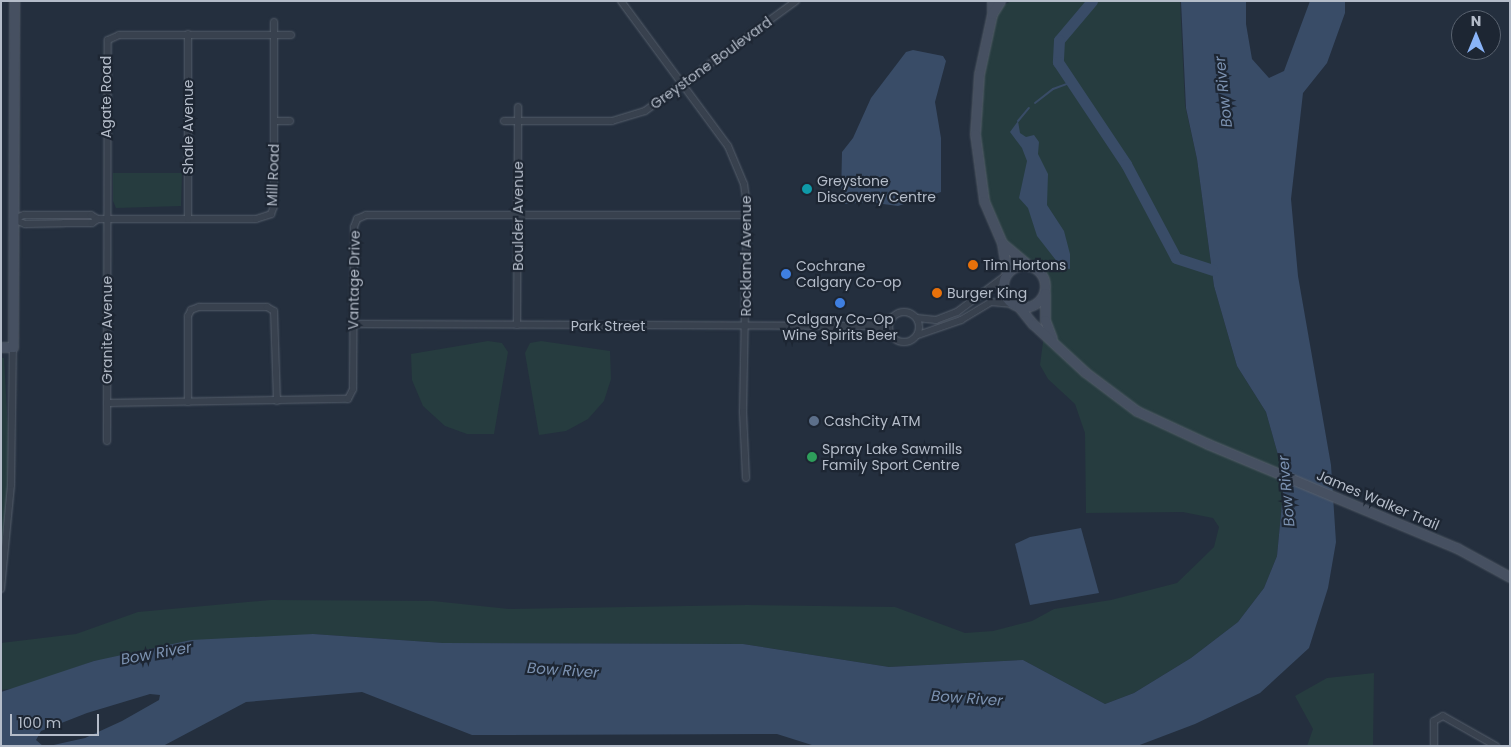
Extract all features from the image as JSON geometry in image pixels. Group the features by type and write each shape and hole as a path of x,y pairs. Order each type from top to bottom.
{"main road":[{"path":"1,347 13,347 14,1"},
{"path":"992,1 992,14 979,74 975,134 984,201 1002,243 1006,275 1004,294 1016,305 1033,305 1043,296 1045,289 1042,277 1002,243"},
{"path":"992,14 1000,1"},
{"path":"1006,275 1016,267 1028,266"},
{"name":"James Walker Trail","path":"1045,289 1046,326 1056,345"},
{"name":"James Walker Trail","path":"1016,305 1056,345 1120,400 1158,422 1456,548 1510,576"}],"street":[{"name":"Rockland Avenue","path":"621,1 735,159 744,184 747,214 743,412 746,478"},
{"name":"Greystone Boulevard","path":"504,121 620,119 645,111 796,1"},
{"name":"Mill Road","path":"13,220 25,224 83,223 98,219 256,219 270,214 274,206 274,22"},
{"name":"Shale Avenue","path":"188,34 188,219"},
{"name":"Agate Road","path":"107,219 108,40 119,35 291,34"},
{"name":"Boulder Avenue","path":"518,107 518,325"},
{"path":"274,121 290,121"},
{"name":"Vantage Drive","path":"107,403 342,400 351,397 354,227 361,216 372,214 747,214"},
{"name":"Granite Avenue","path":"107,219 107,441"},
{"path":"1006,275 957,312 936,320 917,318 906,312 893,317 889,325 891,336 904,343 918,335 961,320 991,302 1016,305"},
{"path":"188,402 188,316 191,310 199,307 267,307 274,311 277,401"},
{"name":"Park Street","path":"864,326 893,317"},
{"path":"917,318 920,326 918,335"},
{"name":"Park Street","path":"353,324 864,326 883,329 891,336"},
{"path":"1,589 12,485 13,347"},
{"path":"1434,746 1434,721 1443,716 1496,746"}],"green space":[{"path":"1011,1 1180,1 1185,105 1197,159 1214,286 1237,366 1266,412 1282,469 1283,493 1277,556 1264,588 1238,622 1191,658 1134,693 1105,704 1023,660 889,667 743,644 443,643 313,634 94,661 19,688 1,690 1,643 76,634 138,612 271,600 433,601 509,609 747,605 895,607 965,633 993,631 1032,621 1054,609 1111,600 1177,583 1214,547 1219,527 1213,518 1183,512 1086,513 1085,433 1075,404 1048,379 1040,365 1050,289 1038,265 1002,243 987,213 976,112 996,10"},
{"path":"113,173 182,173 181,206 116,208 113,201"},
{"path":"488,341 502,343 508,352 494,434 467,434 445,426 423,406 412,380 411,354"},
{"path":"541,341 610,351 611,379 604,401 588,419 566,431 539,435 525,353 530,343"},
{"path":"1,358 4,358 11,485 1,589"},
{"path":"1374,673 1373,746 1307,746 1313,729 1295,696 1327,678"}],"water":[{"name":"Bow River","path":"1181,1 1246,1 1246,24 1252,59 1269,78 1284,71 1310,1 1345,1 1345,13 1327,63 1303,93 1291,199 1298,276 1331,465 1336,542 1328,588 1309,648 1260,693 1195,724 1137,746 815,746 777,734 472,735 362,692 246,702 163,746 49,746 85,738 122,721 159,700 160,695 150,694 87,713 41,731 36,740 43,746 1,746 1,692 94,661 191,640 313,634 443,643 743,644 889,667 1023,660 1105,704 1134,693 1191,658 1238,622 1264,588 1277,556 1283,493 1282,469 1266,412 1237,366 1214,286 1197,159 1186,108"},
{"path":"913,50 943,56 946,61 935,102 941,138 941,192 898,206 868,202 845,204 841,197 842,152 853,138 871,98 906,52"},
{"path":"1018,121 1020,133 1026,137 1034,135 1039,142 1038,154 1048,174 1047,205 1064,231 1070,254 1070,269 1062,268 1037,236 1028,208 1019,198 1027,161 1022,148 1010,132"},
{"path":"1081,528 1099,593 1030,605 1015,544 1030,537"}],"waterway":[{"path":"1092,1 1059,40 1058,62 1126,164 1176,258 1212,270"},
{"path":"1035,103 1053,89 1072,82"},
{"path":"1018,121 1029,108"}],"place":[{"name":"Greystone Discovery Centre","path":"807,189"},
{"name":"Tim Hortons","path":"973,265"},
{"name":"Cochrane Calgary Co-op","path":"786,274"},
{"name":"Burger King","path":"937,293"},
{"name":"Calgary Co-Op Wine Spirits Beer","path":"840,303"},
{"name":"CashCity ATM","path":"814,421"},
{"name":"Spray Lake Sawmills Family Sport Centre","path":"812,457"}]}
